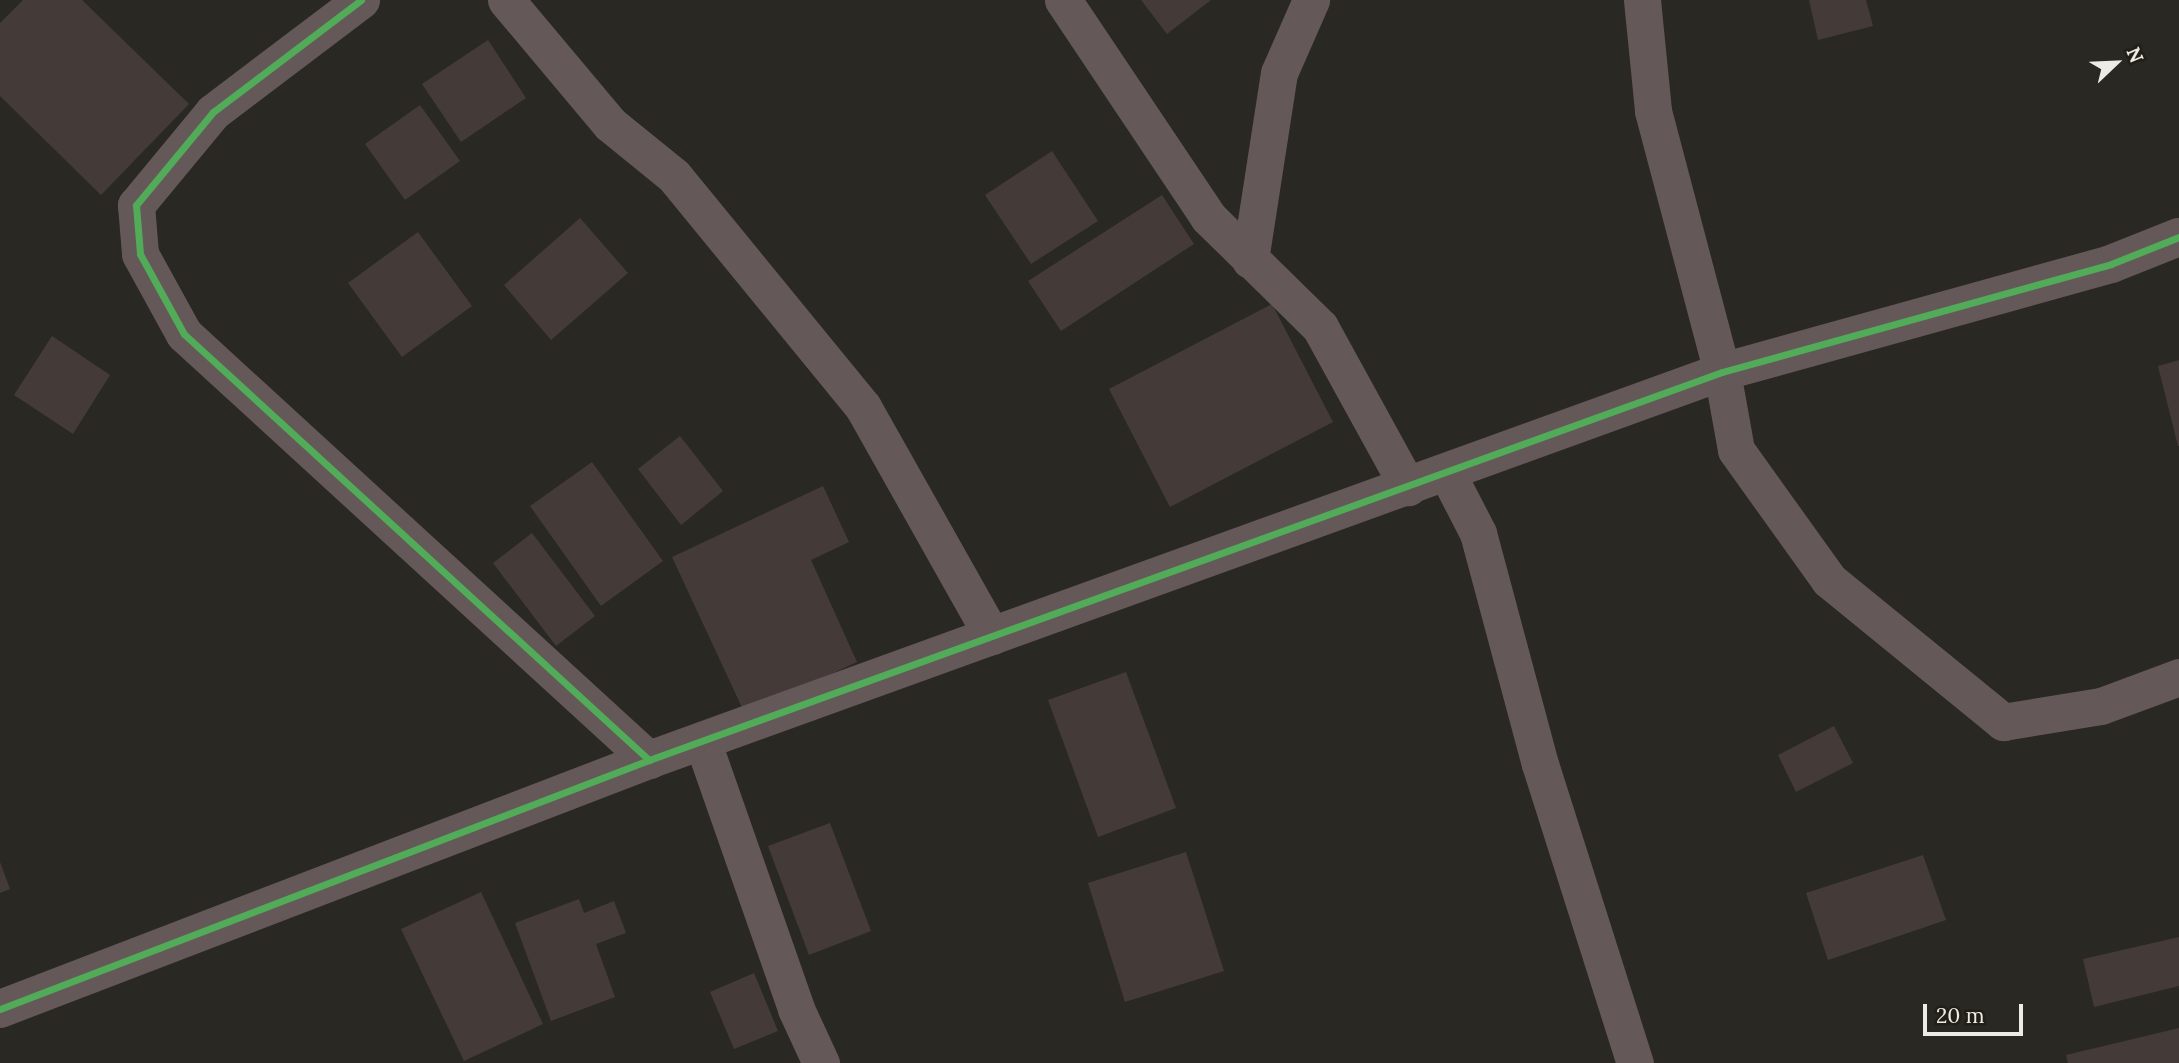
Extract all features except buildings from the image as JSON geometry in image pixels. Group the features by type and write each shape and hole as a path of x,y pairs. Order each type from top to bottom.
{"street":[{"path":"361,0 213,112 136,205 140,254 184,334 649,760"},
{"path":"506,0 610,124 674,176 863,407 992,636"},
{"path":"1063,0 1208,217 1320,327 1408,487"},
{"path":"1250,260 1279,73 1311,0"},
{"path":"1642,0 1653,111 1722,372 1736,450 1829,580 2003,722 2101,706 2179,677"},
{"path":"0,1009 702,740 1722,372 2111,264 2179,237"},
{"path":"1447,473 1478,533 1540,764 1635,1063"},
{"path":"702,740 821,1063"}],"cycle path":[{"path":"361,0 213,112 136,205 140,254 184,334 649,760"},
{"path":"0,1009 649,760 1722,372 2111,264 2179,237"}]}
